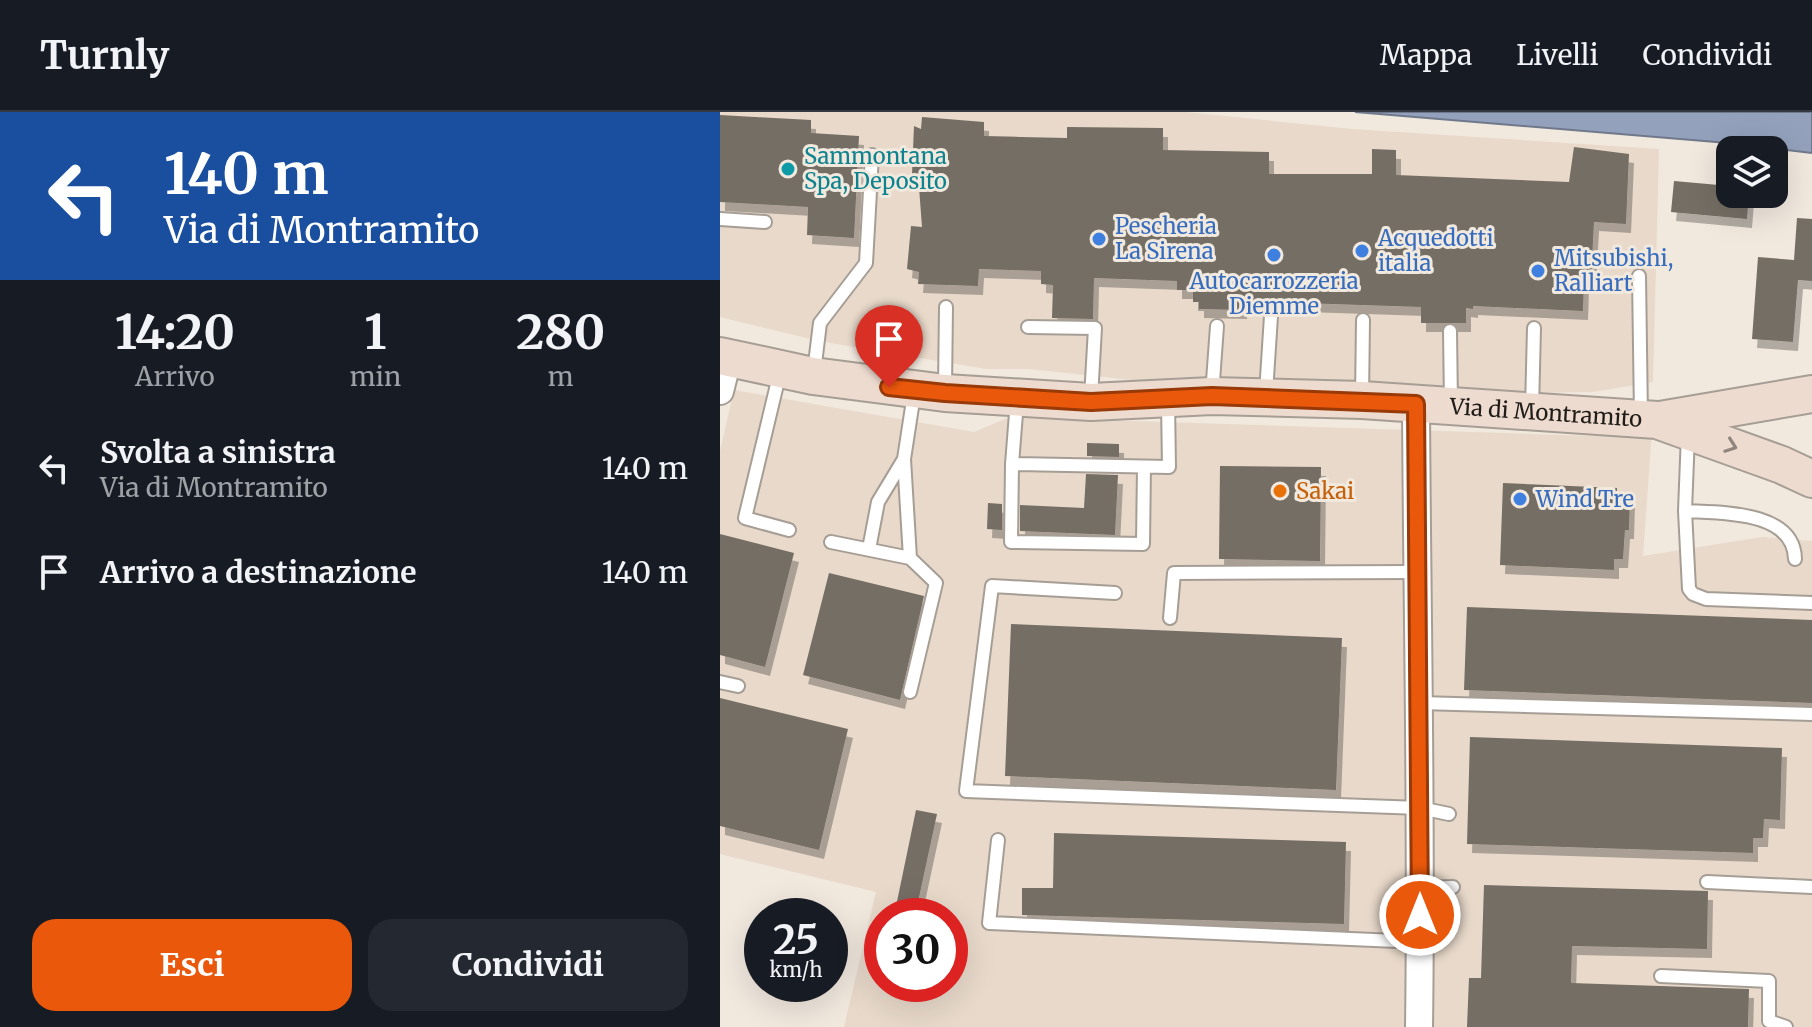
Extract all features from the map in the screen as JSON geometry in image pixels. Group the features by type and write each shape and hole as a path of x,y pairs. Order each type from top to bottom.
{"main road":[{"name":"Via di Montramito","path":"723,369 797,373 930,392 1017,398 1091,402 1212,396 1362,400 1662,423 1782,465 1812,479"},
{"name":"Via di Montramito","path":"1662,423 1812,394"}],"street":[{"path":"1419,1027 1420,703 1416,572 1434,405"}],"lane":[{"path":"789,530 745,518 797,373 820,323 866,263 872,155"},
{"path":"720,219 765,222"},
{"path":"1639,276 1662,423 1685,511 1689,589 1706,599 1812,603"},
{"path":"869,549 878,502 904,459 930,392 946,307"},
{"path":"1266,397 1271,316"},
{"path":"1362,400 1363,320"},
{"path":"1212,396 1217,326"},
{"path":"1028,327 1095,328 1091,402"},
{"path":"1532,411 1534,328"},
{"path":"1434,405 1450,331"},
{"path":"1017,398 1011,542 1143,544 1144,467"},
{"path":"1012,464 1169,467 1168,399"},
{"path":"904,459 910,558"},
{"path":"1685,511 1735,513 1771,523 1785,533 1795,547 1795,559"},
{"path":"831,542 910,558 936,583 910,692"},
{"path":"1170,618 1174,573 1416,572"},
{"path":"1115,593 992,586 966,791 1420,808 1449,814"},
{"path":"720,682 738,686"},
{"path":"1420,703 1812,714"},
{"path":"998,840 989,923 1420,942"},
{"path":"1707,882 1812,887"},
{"path":"1419,888 1453,887"},
{"path":"1661,976 1769,981 1769,1024 1786,1027"}],"shaded area":[{"path":"720,112 1185,112 1352,129 1659,149 1653,382 1593,392 1523,393 1170,384 1029,369 986,369 819,341 720,317"},
{"path":"734,390 974,432 1010,417 1592,436 1652,430 1643,556 1762,537 1812,541 1812,1027 844,1027 864,943 864,1002 968,1002 968,898 875,898 876,892 720,854 720,451"}],"water":[{"path":"1355,112 1812,112 1812,153 1788,150 1788,136 1716,136 1716,142"}],"building":[{"name":"Sammontana Spa, Deposito","path":"720,115 811,120 811,133 859,136 854,238 807,235 808,207 720,202"},
{"path":"922,117 984,122 984,136 1067,138 1067,127 1163,128 1163,150 1269,152 1269,174 1372,174 1372,149 1396,150 1396,175 1569,182 1574,147 1629,154 1626,224 1594,222 1591,280 1584,279 1583,311 1473,306 1473,309 1466,308 1466,323 1421,323 1421,307 1242,301 1242,310 1199,309 1199,302 1193,302 1193,290 1177,290 1177,281 1094,278 1093,319 1052,318 1053,285 1041,284 1041,271 979,269 978,286 918,284 919,272 907,269 911,226 922,227 918,174 912,174 914,126 921,129"},
{"path":"1674,181 1716,185 1716,208 1748,208 1747,219 1671,212"},
{"path":"1797,218 1812,219 1812,281 1798,280 1793,342 1752,339 1758,257 1794,260"},
{"path":"1087,443 1119,444 1119,457 1087,456"},
{"path":"1220,466 1321,467 1320,561 1219,559"},
{"path":"1086,474 1118,475 1115,535 1020,531 1020,505 1084,508"},
{"path":"1503,483 1617,488 1617,494 1630,495 1629,530 1625,530 1623,559 1614,559 1614,570 1500,565"},
{"path":"988,503 1002,504 1002,530 987,529"},
{"path":"720,534 794,553 765,667 720,655"},
{"path":"829,573 924,596 900,700 803,675"},
{"path":"1467,607 1812,620 1812,703 1464,690"},
{"path":"1011,624 1342,638 1336,790 1005,776"},
{"path":"720,698 848,729 819,850 720,826"},
{"path":"1470,737 1782,748 1780,820 1764,819 1763,838 1753,838 1753,853 1467,844"},
{"path":"916,810 937,814 919,898 898,898"},
{"path":"1054,833 1346,842 1344,924 1022,915 1022,888 1053,888"},
{"path":"1484,885 1708,891 1707,949 1572,946 1571,983 1749,989 1748,1027 1467,1027 1469,978 1481,978"}],"place":[{"name":"Sammontana Spa, Deposito","path":"788,169"},
{"name":"Pescheria La Sirena","path":"1099,239"},
{"name":"Acquedotti italia","path":"1362,251"},
{"name":"Autocarrozzeria Diemme","path":"1274,255"},
{"name":"Mitsubishi, Ralliart","path":"1538,271"},
{"name":"Sakai","path":"1280,491"},
{"name":"Wind Tre","path":"1520,499"}],"route":[{"path":"889,387 1091,402 1212,396 1416,404 1420,915"}]}
